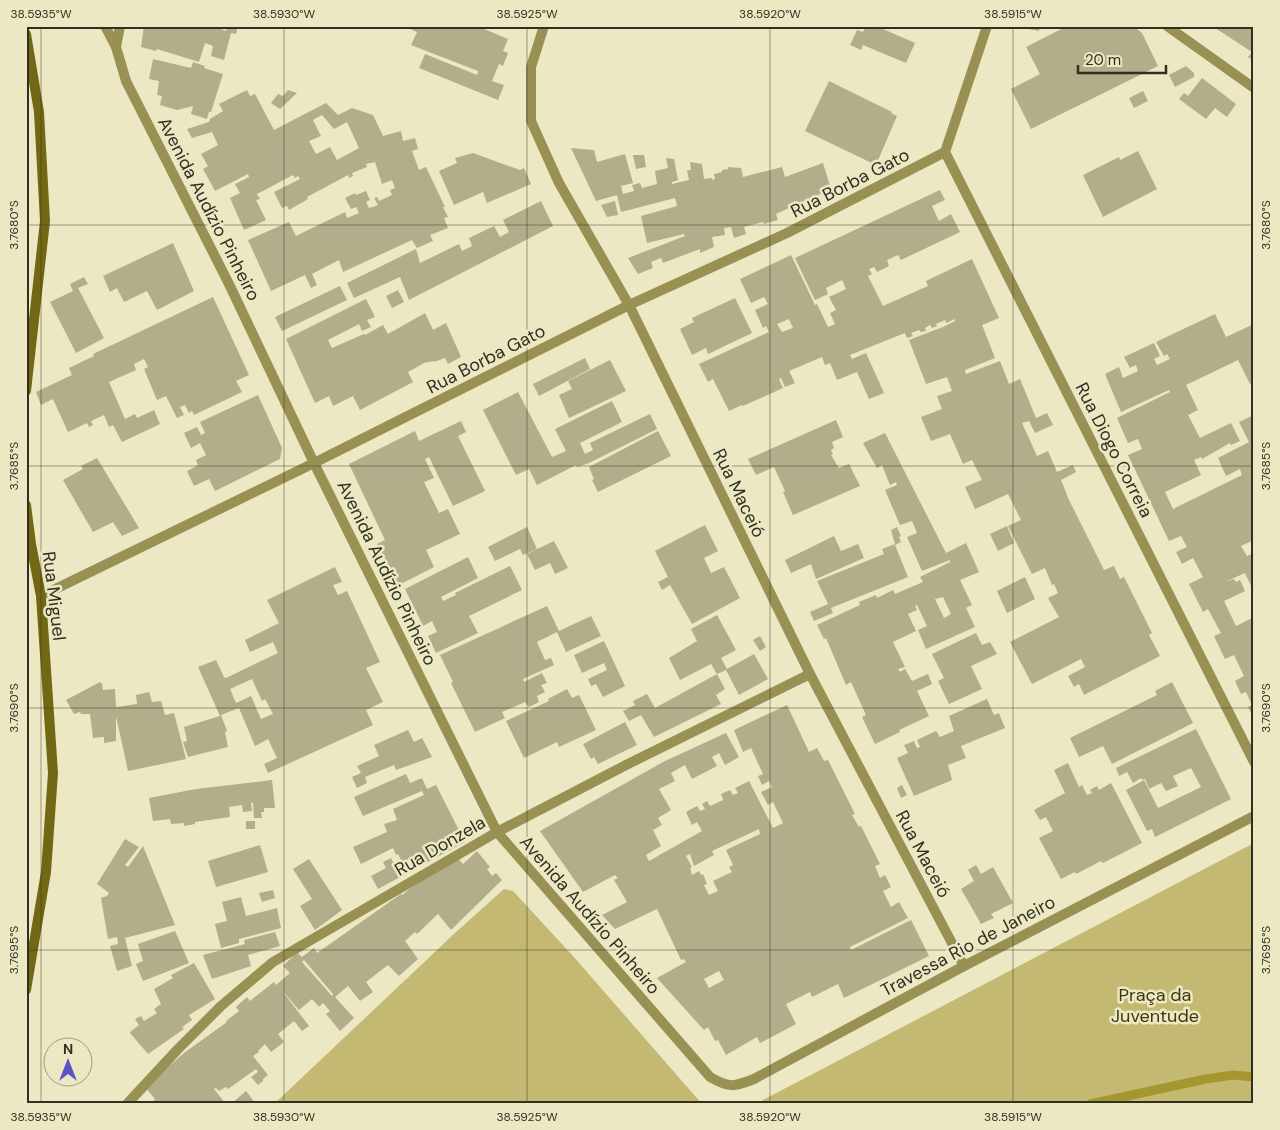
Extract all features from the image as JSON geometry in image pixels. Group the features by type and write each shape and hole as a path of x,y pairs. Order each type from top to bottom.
{"main road":[{"path":"26,34 39,112 45,221 26,391"},
{"name":"Rua Miguel","path":"26,505 31,544 42,596 53,773 46,872 26,990"}],"street":[{"name":"Avenida Audízio Pinheiro","path":"105,26 116,47 126,82 230,284 314,463 497,832 700,1067"},
{"name":"Avenida Audízio Pinheiro","path":"116,47 120,26"},
{"name":"Rua Maceió","path":"544,26 531,67 531,121 559,183 629,305 810,674 964,966"},
{"path":"945,152 987,26"},
{"path":"1167,26 1254,88"},
{"name":"Rua Borba Gato","path":"42,596 314,463 629,305 787,233 945,152"},
{"name":"Rua Diogo Correia","path":"945,152 1254,762"},
{"name":"Rua Donzela","path":"127,1104 215,1012 273,962 497,832 626,765 810,674"},
{"name":"Travessa Rio de Janeiro","path":"700,1067 710,1077 724,1085 738,1086 754,1079 964,966 1254,816"}],"green space":[{"name":"Praça da Juventude","path":"1254,843 1254,1104 755,1104 763,1100"},
{"path":"504,889 513,891 573,956 702,1104 274,1104 455,933"}],"building":[{"path":"144,26 214,26 226,31 231,26 238,26 236,34 231,33 224,60 211,56 213,46 205,43 199,62 157,49 156,51 141,47"},
{"path":"411,26 477,26 508,39 503,51 508,53 503,66 499,64 492,81 504,85 498,100 419,68 425,54 477,75 478,71 411,45 417,32 410,29"},
{"path":"866,26 876,26 915,43 906,63 863,45 861,50 850,45 857,30 863,32"},
{"path":"1014,26 1040,26 1039,31"},
{"path":"1067,26 1133,26 1142,33 1158,66 1031,129 1011,89 1040,74 1026,47"},
{"path":"1212,26 1254,26 1254,61 1248,57 1252,52"},
{"path":"153,59 191,68 193,62 223,74 207,119 191,114 193,106 177,110 160,105 162,96 157,95 159,81 149,79"},
{"path":"1186,66 1194,73 1194,77 1175,87 1169,75"},
{"path":"1202,78 1236,104 1227,117 1215,108 1206,119 1179,99 1184,93 1188,96"},
{"path":"829,81 897,116 876,165 805,131"},
{"path":"247,90 250,96 255,94 274,130 326,103 338,115 352,108 373,115 383,136 401,131 403,141 415,138 418,149 412,151 419,170 426,167 445,207 443,207 448,217 444,218 448,228 430,235 433,241 417,248 412,240 343,272 339,260 312,274 317,285 311,288 305,275 271,291 248,240 289,222 296,236 345,212 347,218 359,213 356,207 351,209 345,198 355,193 356,195 366,191 370,200 366,202 369,208 378,205 374,198 377,197 379,201 392,195 390,190 395,188 392,180 382,184 375,162 366,164 367,167 352,173 353,176 349,178 348,175 307,197 308,199 289,210 287,206 282,208 274,192 300,179 298,176 295,178 293,175 257,194 260,199 256,200 266,220 244,230 230,198 240,193 235,184 249,177 248,174 215,191 203,169 208,166 201,154 218,145 212,132 192,138 187,129 209,122 210,119 223,111 219,104","holes":["322,115 334,129 347,122 359,148 337,160 330,147 316,154 309,141 321,136 313,120"]},
{"path":"288,90 297,93 280,109 271,103 278,94 283,96"},
{"path":"1143,91 1148,101 1134,108 1129,98"},
{"path":"571,148 594,150 597,162 625,154 633,183 621,186 623,194 634,191 632,185 640,183 642,188 657,184 655,171 668,168 666,158 674,159 678,180 672,182 672,184 689,180 687,170 691,170 690,162 702,164 704,179 712,178 712,180 715,179 714,174 728,169 728,167 741,168 743,177 782,167 785,177 823,163 831,189 776,214 778,220 744,227 746,234 734,238 731,227 724,228 725,235 712,237 714,247 700,253 700,249 663,263 661,258 651,262 653,268 638,274 628,258 685,236 684,234 647,243 641,216 677,206 675,198 621,212 617,195 596,201"},
{"path":"1138,151 1157,189 1103,217 1083,175 1119,157 1120,160"},
{"path":"473,153 520,170 524,168 531,184 487,203 483,192 454,205 439,171 457,163 455,158"},
{"path":"633,155 644,155 646,167 636,169"},
{"path":"940,190 945,200 932,206 939,221 951,214 960,232 901,260 898,255 887,260 889,266 877,272 874,267 869,269 872,274 868,276 883,306 928,286 926,281 972,259 999,318 982,325 995,358 965,370 966,374 1000,361 1009,384 1020,379 1036,418 1047,413 1053,425 1035,433 1029,421 1022,423 1037,456 1048,451 1057,472 1073,465 1076,472 1061,480 1069,500 1104,570 1114,566 1120,579 1124,577 1152,633 1149,635 1160,656 1084,695 1079,684 1074,687 1068,676 1085,667 1081,659 1032,684 1010,642 1059,617 1048,598 1058,593 1054,584 1052,585 1045,568 1032,574 1008,526 1021,520 1008,494 975,509 965,487 982,480 972,460 963,464 950,434 931,441 921,417 942,409 937,396 952,391 947,377 926,384 909,340 943,327 955,321 955,319 946,323 945,320 932,328 930,325 925,328 926,331 921,332 919,330 911,333 913,336 907,338 905,333 850,355 852,359 866,353 884,393 869,399 857,372 837,380 830,363 825,365 822,357 789,371 795,383 785,387 781,378 779,379 783,388 729,411 713,379 708,382 699,364 769,332 766,326 763,328 755,310 768,304 764,297 751,303 740,279 791,255 815,305 817,304 828,327 835,324 830,313 836,310 829,297 846,289 842,280 826,288 828,294 815,300 795,258","holes":["789,319 793,328 782,332 777,324"]},
{"path":"541,201 553,226 409,300 400,277 354,298 347,283 416,249 420,263 459,244 462,251 472,246 469,238 494,226 500,237 509,232 503,220"},
{"path":"615,201 618,215 607,217 601,205"},
{"path":"173,243 194,291 157,310 147,291 124,302 117,288 110,292 103,276"},
{"path":"84,277 88,284 78,288 104,338 76,353 50,302 73,291 70,284"},
{"path":"340,286 347,300 282,331 275,317"},
{"path":"398,290 404,302 392,308 386,296"},
{"path":"213,297 249,375 236,381 242,392 194,415 192,411 189,413 185,405 180,407 184,415 177,418 166,396 157,400 144,369 148,367 144,359 134,364 136,370 109,382 125,419 135,414 137,418 154,410 160,424 122,442 113,425 109,427 104,415 91,421 93,425 89,427 87,423 68,432 53,399 41,405 36,392 72,375 69,368 94,356 93,354"},
{"path":"735,298 752,333 708,354 706,348 692,355 680,329 694,322 692,318"},
{"path":"366,299 375,317 367,320 371,327 362,331 359,324 328,340 332,348 365,335 383,325 388,334 425,313 433,330 446,323 461,357 448,364 445,358 424,363 408,372 413,382 360,410 353,396 333,406 329,396 315,403 286,339"},
{"path":"1215,314 1226,337 1254,324 1254,382 1250,384 1238,360 1186,385 1198,410 1188,415 1200,438 1231,423 1240,441 1231,445 1230,443 1202,459 1201,457 1194,460 1201,475 1165,492 1173,509 1242,475 1240,469 1226,476 1218,458 1249,442 1239,422 1254,415 1254,540 1241,546 1247,556 1254,553 1254,587 1252,588 1245,573 1225,582 1234,579 1236,582 1240,580 1245,591 1224,601 1236,626 1254,617 1254,719 1248,707 1252,705 1246,692 1241,694 1235,681 1244,676 1234,655 1225,659 1214,636 1221,633 1208,609 1203,612 1189,584 1203,577 1193,558 1182,564 1176,552 1187,547 1181,536 1169,541 1128,455 1142,449 1138,439 1128,443 1117,418 1170,392 1169,390 1121,412 1105,374 1119,367 1123,378 1138,371 1136,365 1130,368 1124,357 1154,343 1160,356 1154,359 1157,365 1170,359 1167,354 1164,356 1156,342"},
{"path":"585,358 590,369 539,396 533,384"},
{"path":"610,360 626,391 569,418 559,395 572,389 568,381"},
{"path":"518,392 552,457 566,451 555,429 612,401 622,422 580,443 585,454 593,450 590,443 650,414 657,429 589,463 577,467 576,465 537,485 529,469 516,475 483,410"},
{"path":"258,395 282,448 280,459 215,491 209,479 194,486 187,471 198,465 196,460 206,455 200,443 191,448 184,433 197,427 201,435 205,433 200,422"},
{"path":"836,420 843,437 832,442 834,448 831,450 833,454 831,455 839,468 849,464 860,486 793,515 774,467 756,475 748,459"},
{"path":"461,421 466,432 458,436 485,491 453,506 429,457 425,459 434,478 424,482 439,513 448,509 460,534 426,550 434,567 397,586 377,544 385,540 349,464 415,431 419,441"},
{"path":"658,431 671,456 598,492 592,480 594,479 589,467"},
{"path":"885,433 946,553 966,543 979,572 960,580 972,605 966,608 975,627 926,649 918,630 927,626 917,605 915,606 917,610 908,614 916,631 893,642 905,667 898,669 900,672 905,669 912,681 928,674 932,684 917,691 929,716 875,744 862,717 866,715 851,682 846,685 826,638 824,639 817,625 860,605 859,602 876,595 877,598 893,590 895,594 923,582 920,577 950,562 950,560 922,571 907,537 917,533 912,521 900,525 885,490 897,485 896,482 890,485 882,465 877,468 863,443","holes":["943,597 951,614 944,618 935,599"]},
{"path":"97,458 139,528 122,536 113,522 93,532 63,480 83,469 81,466"},
{"path":"705,525 718,551 704,558 711,573 724,567 740,598 692,624 670,585 662,590 658,582 668,577 655,551"},
{"path":"1007,526 1014,543 998,551 990,534"},
{"path":"527,527 537,549 523,555 520,549 495,561 488,547"},
{"path":"897,527 901,536 899,537 901,542 895,545 908,577 831,608 833,613 814,621 810,612 828,604 817,581 884,554 882,549 895,544 891,530"},
{"path":"834,536 841,551 858,544 864,558 816,579 811,564 791,573 785,560"},
{"path":"554,541 568,568 555,574 550,563 535,570 527,554"},
{"path":"468,557 478,578 441,597 443,601 456,595 455,593 510,566 522,590 469,616 478,633 436,653 428,636 437,632 432,621 423,626 405,589"},
{"path":"335,567 342,582 333,585 338,595 347,591 380,662 366,668 383,702 366,710 373,725 268,773 264,764 277,758 268,739 255,746 239,708 221,715 227,731 225,732 228,747 188,757 183,742 187,741 184,727 220,716 198,667 216,660 226,678 278,653 273,642 250,652 245,640 279,623 267,600","holes":["252,679 262,701 265,699 273,714 261,719 251,696 236,703 230,689"]},
{"path":"1025,577 1035,599 1007,613 997,591"},
{"path":"547,606 559,631 591,616 601,636 566,652 557,632 537,642 545,660 551,658 554,665 523,679 524,682 542,673 547,683 541,685 545,692 537,696 539,702 529,707 525,702 502,712 505,718 475,732 451,683 453,682 440,655"},
{"path":"717,615 736,650 721,658 727,669 754,654 768,679 739,695 726,670 717,674 711,664 680,680 669,658 697,641 691,629"},
{"path":"976,633 982,645 990,642 997,654 971,666 982,689 949,704 938,681 944,678 932,654"},
{"path":"760,636 766,647 760,651 753,640"},
{"path":"604,641 625,686 603,697 596,684 591,686 588,679 607,670 604,663 582,673 574,655"},
{"path":"717,674 725,689 716,695 721,704 654,737 641,715 629,721 623,711 635,705 633,701 647,694 655,708"},
{"path":"100,682 103,690 115,689 116,707 137,704 136,695 149,692 152,702 161,701 165,715 174,713 186,759 128,771 116,716 116,741 104,743 104,737 93,738 90,714 81,714 80,712 74,714 66,700"},
{"path":"1172,682 1193,723 1112,764 1103,746 1079,757 1070,738 1157,695 1155,691"},
{"path":"567,689 572,698 579,695 596,730 559,747 557,742 524,758 506,721 549,701 548,699"},
{"path":"987,699 994,715 999,713 1005,728 961,746 966,758 948,765 952,780 914,796 897,758 908,753 904,745 914,741 917,748 920,747 917,740 936,731 940,737 954,731 949,716"},
{"path":"787,705 809,752 817,748 824,761 828,760 855,814 852,815 859,827 861,826 880,864 875,866 880,878 885,875 891,887 883,891 891,907 899,902 908,918 850,947 851,950 911,920 929,956 844,998 838,984 812,997 810,992 786,1004 796,1024 760,1043 757,1037 726,1055 718,1040 715,1041 708,1027 704,1030 657,978 686,962 684,959 681,960 657,909 615,929 602,915 627,902 614,880 618,878 615,875 583,892 540,831 665,761 726,733 739,757 725,765 719,753 712,757 717,766 692,779 685,765 671,773 675,781 659,789 671,810 658,818 662,825 653,830 661,846 646,855 649,861 702,831 697,822 692,825 686,812 697,806 700,811 705,809 702,804 707,801 710,806 723,800 721,794 730,790 733,795 738,793 735,788 749,781 773,828 783,823 773,802 768,805 761,792 772,787 769,781 762,785 758,776 763,774 751,748 743,752 734,730","holes":["759,829 760,834 726,850 733,865 729,867 732,872 713,881 718,891 709,895 704,885 707,884 703,874 701,875 699,871 692,875 690,868 692,867 686,856 690,854 694,866 714,855 712,851","719,971 724,980 709,988 704,979"]},
{"path":"625,722 637,745 598,764 594,757 591,759 583,744"},
{"path":"1196,729 1231,799 1155,837 1152,829 1147,831 1126,790 1144,780 1158,808 1201,787 1191,768 1173,776 1178,786 1166,791 1161,783 1149,789 1145,779 1142,780 1141,778 1133,783 1127,772 1119,776 1116,768"},
{"path":"408,730 414,742 422,738 432,757 396,770 394,765 365,777 367,783 357,788 352,777 361,773 357,766 379,756 374,745"},
{"path":"1068,763 1079,787 1082,785 1087,795 1092,793 1090,790 1097,786 1099,790 1111,783 1142,843 1103,863 1101,861 1076,874 1075,872 1061,879 1039,838 1053,831 1046,817 1040,820 1034,810 1065,793 1054,770"},
{"path":"406,774 410,783 422,778 427,789 436,785 465,842 378,889 371,876 386,868 383,862 391,858 394,864 401,860 398,854 396,855 393,848 361,864 353,847 387,832 384,824 397,820 393,809 424,795 422,791 363,816 354,797"},
{"path":"272,780 275,808 264,808 264,812 261,812 262,818 254,818 253,803 251,803 252,811 243,812 242,805 229,807 230,817 195,822 195,824 184,826 184,823 171,824 170,819 153,821 149,798 196,789"},
{"path":"902,785 907,795 901,798 897,788"},
{"path":"246,821 255,821 255,829 246,829"},
{"path":"125,839 139,847 125,865 128,867 143,846 175,925 125,938 132,966 117,971 110,946 118,944 117,937 108,939 101,898 109,893 97,884"},
{"path":"260,845 268,872 216,887 208,861"},
{"path":"477,851 490,867 487,869 492,876 496,873 502,880 451,930 438,914 417,934 415,932 405,941 418,959 399,976 388,965 366,982 373,992 360,1001 348,986 335,997 354,1018 340,1031 326,1014 330,1011 323,1003 319,1007 312,999 299,1010 280,988 309,1026 302,1031 294,1021 278,1034 284,1042 271,1052 265,1044 253,1056 268,1075 263,1081 258,1085 251,1077 258,1072 256,1069 228,1089 226,1087 219,1091 216,1088 214,1089 226,1104 151,1104 155,1099 145,1087 184,1053 227,1022 239,1011 236,1007 247,997 250,1001 274,982 276,985 290,973 283,966 297,952 302,957 314,948 317,953 401,894 458,858 463,864","holes":["304,960 333,994 332,996 302,962"]},
{"path":"309,859 342,910 315,930 300,906 312,899 293,869"},
{"path":"976,865 981,874 993,867 1013,903 991,914 994,918 981,924 961,889 974,881 968,870"},
{"path":"273,890 275,898 262,902 259,893"},
{"path":"241,897 246,916 277,908 281,928 239,939 239,943 221,948 215,924 227,921 222,902"},
{"path":"175,931 189,963 143,981 136,964 143,961 138,944"},
{"path":"275,932 280,946 248,955 251,966 212,979 203,955 245,944 244,940"},
{"path":"194,963 215,999 189,1015 192,1020 182,1027 184,1029 148,1054 130,1033 139,1025 135,1019 141,1016 144,1021 157,1013 154,1009 161,1004 154,989 173,978 171,975"},
{"path":"246,1091 256,1104 231,1104"}],"waterway":[{"path":"1090,1104 1206,1079 1233,1075 1254,1077"}]}
